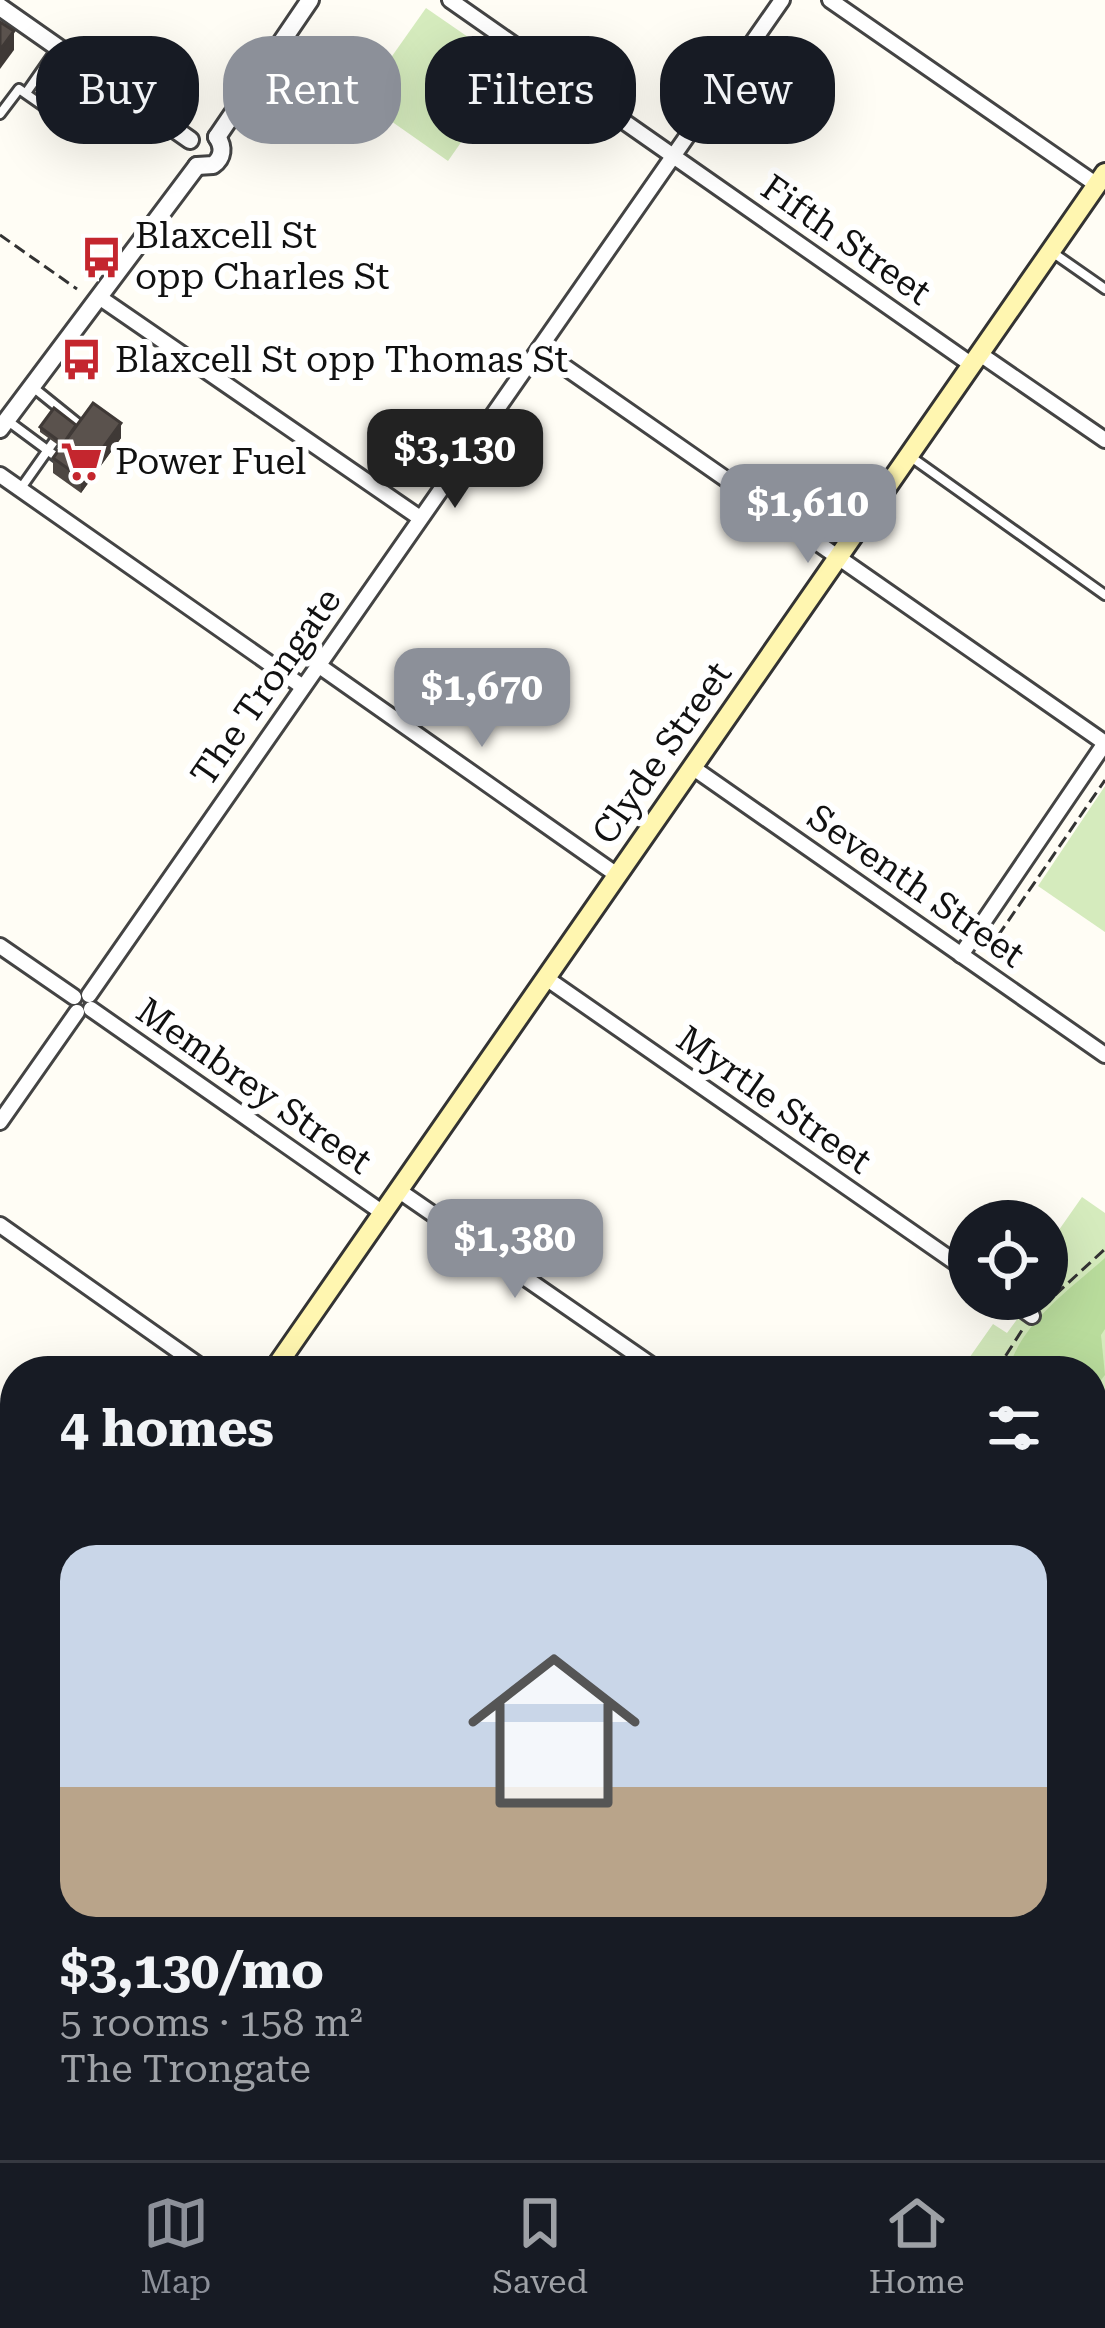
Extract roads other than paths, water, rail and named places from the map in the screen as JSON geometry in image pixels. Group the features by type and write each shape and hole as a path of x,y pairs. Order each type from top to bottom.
{"main road":[{"name":"Clyde Street","path":"283,1356 1101,179"}],"street":[{"path":"217,137 310,0"},
{"name":"Fifth Street","path":"450,0 976,359 1105,440"},
{"name":"The Trongate","path":"0,1122 782,0"},
{"path":"830,0 1101,179"},
{"path":"0,7 42,36"},
{"path":"199,135 217,137"},
{"path":"190,144 189,158 197,166 208,167 222,152 217,137"},
{"path":"2,422 197,166"},
{"path":"99,297 420,518"},
{"path":"539,350 1105,743 961,955"},
{"path":"0,476 303,687"},
{"path":"318,665 617,875"},
{"name":"Seventh Street","path":"692,767 1105,1055"},
{"name":"Membrey Street","path":"0,946 383,1213"},
{"name":"Myrtle Street","path":"546,978 948,1257"},
{"path":"398,1190 638,1356"},
{"path":"0,1226 186,1356"}],"lane":[{"path":"26,93 36,83"},
{"path":"0,114 19,88 36,100"},
{"path":"1051,251 1105,289"},
{"path":"2,422 58,458 82,424 32,386"},
{"path":"34,441 59,407"},
{"path":"20,489 72,416"},
{"path":"909,455 1105,595"}],"place":[{"name":"Blaxcell St opp Charles St","path":"101,257"},
{"name":"Blaxcell St opp Thomas St","path":"81,360"},
{"name":"Power Fuel","path":"81,462"}]}
